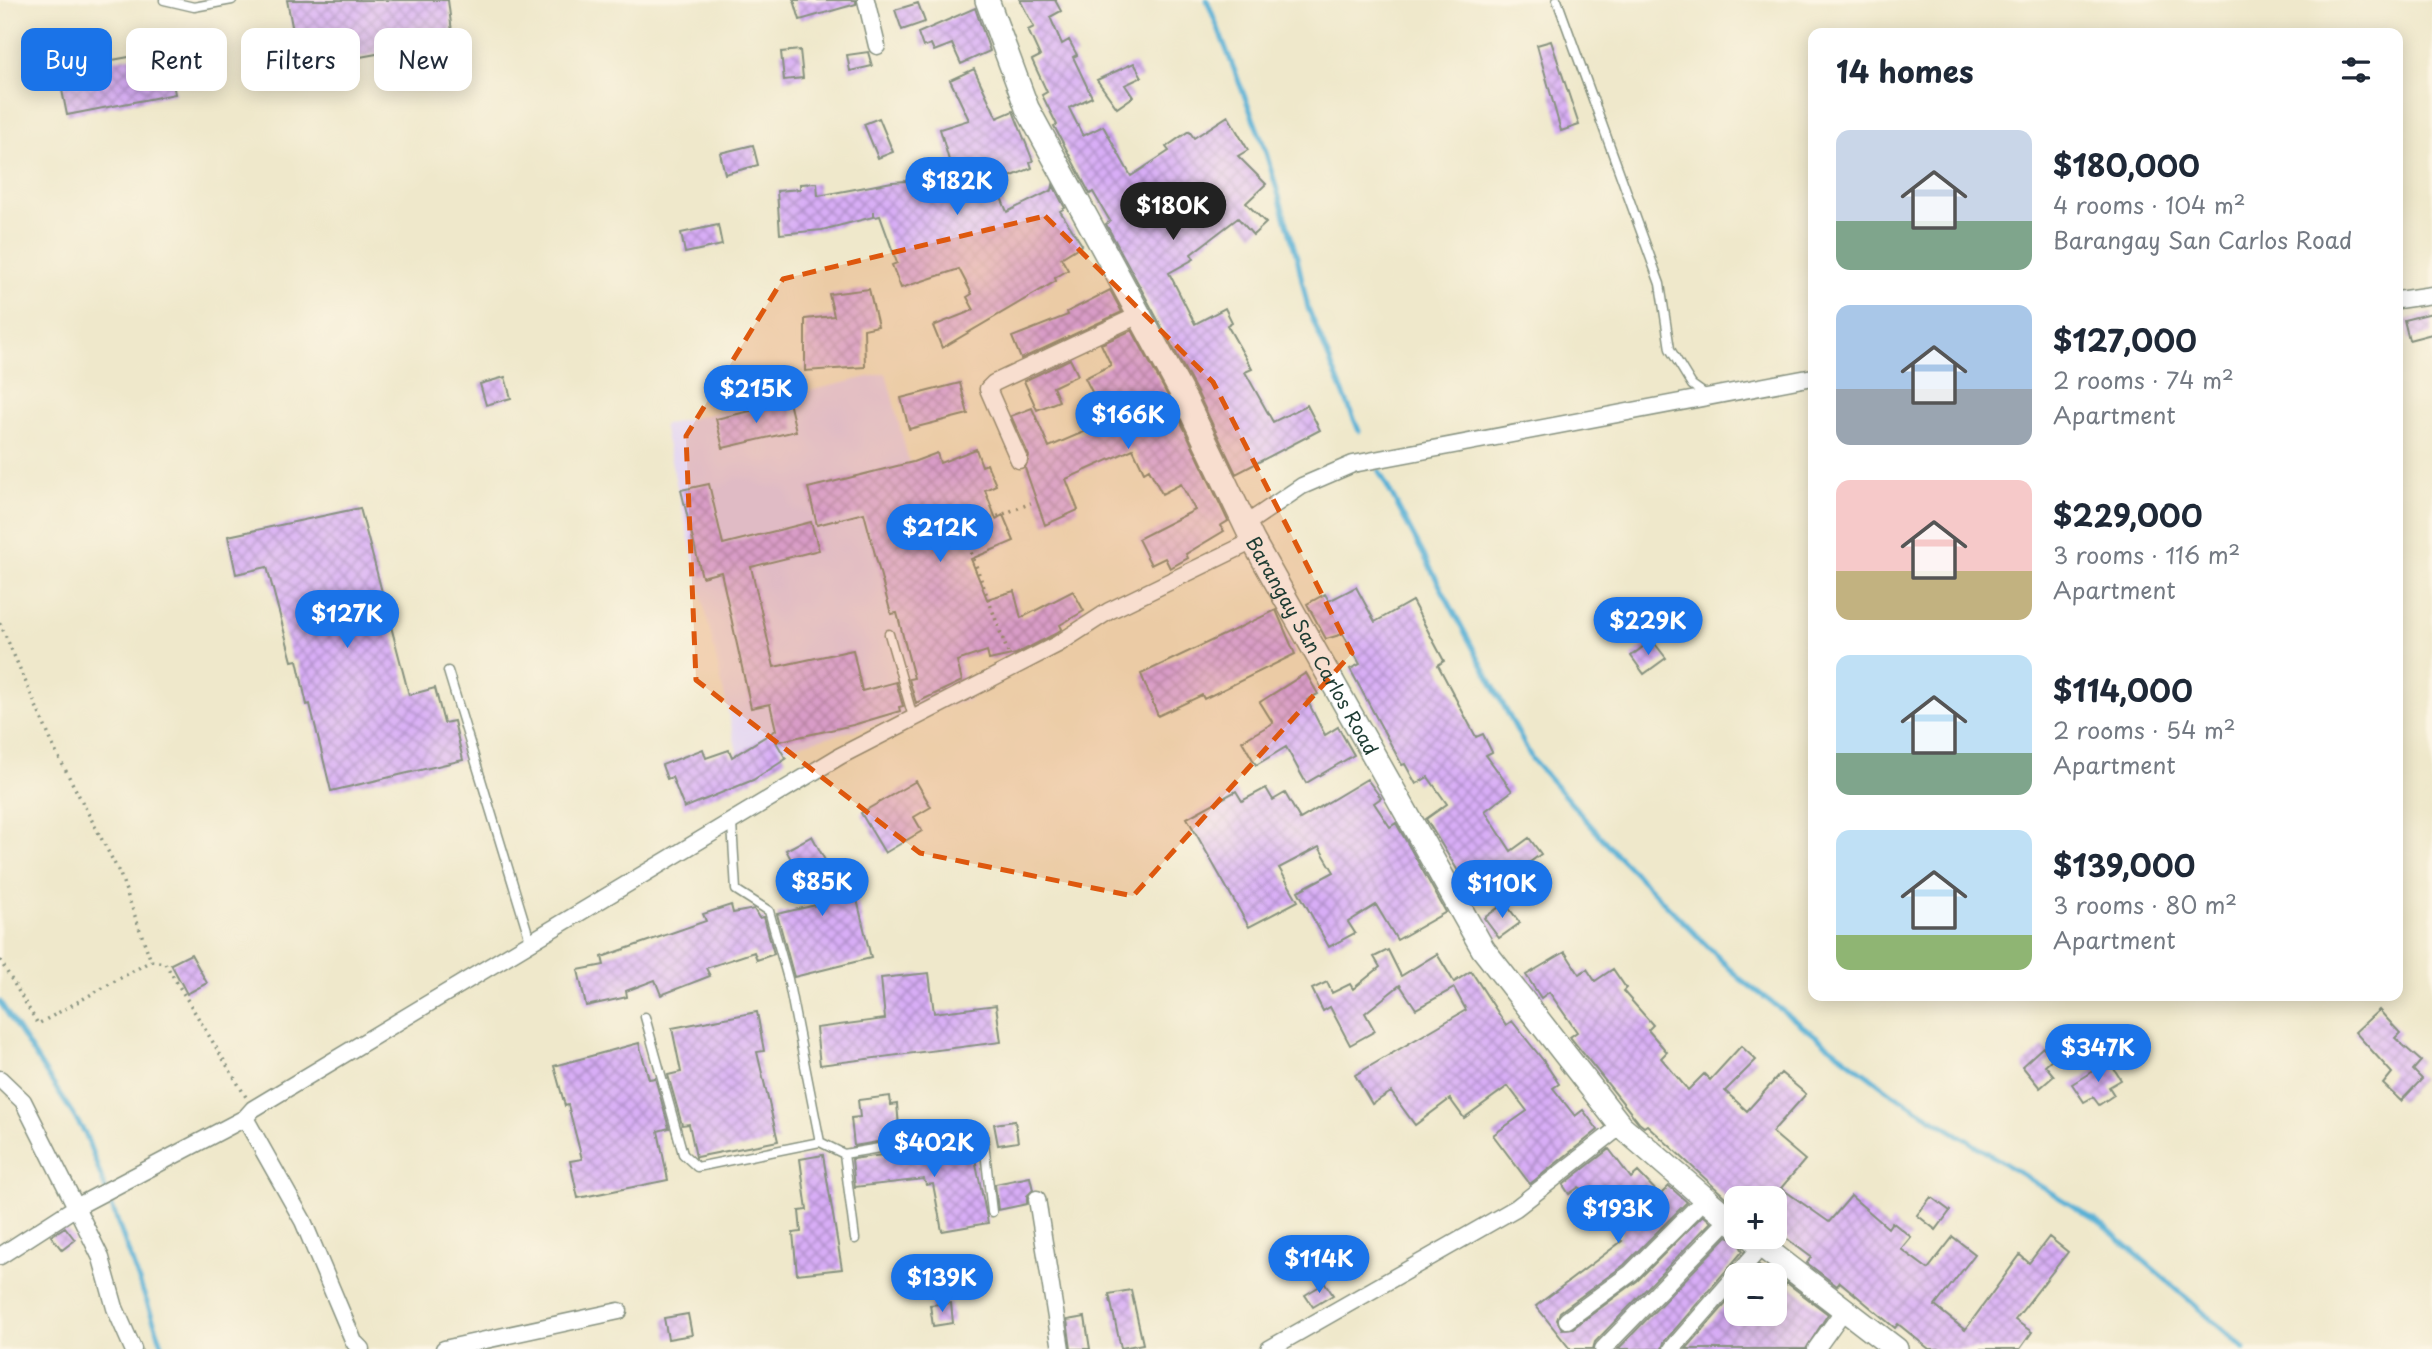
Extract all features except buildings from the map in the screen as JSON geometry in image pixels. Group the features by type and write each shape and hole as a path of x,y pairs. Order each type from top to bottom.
{"street":[{"path":"866,0 877,46"},
{"name":"Barangay San Carlos Road","path":"987,0 1027,108 1139,314 1250,532 1482,949 1621,1126 1724,1215"},
{"path":"2403,299 2432,295"},
{"path":"1019,460 988,389 994,383 1139,314"},
{"path":"0,1256 76,1207 249,1114 530,940 595,906 840,756 1058,644 1109,611 1250,532 1303,486 1353,464 1808,378"},
{"path":"0,1079 23,1101 76,1207 101,1258 115,1308 133,1349"},
{"path":"249,1114 303,1221 354,1342 361,1349"},
{"path":"1269,1349 1516,1208 1621,1126"},
{"path":"1567,1320 1631,1273 1706,1198"},
{"path":"1037,1199 1061,1349"},
{"path":"1602,1349 1724,1230"},
{"path":"1672,1349 1750,1249"},
{"path":"1764,1249 1896,1349"},
{"path":"1816,1349 1844,1310"},
{"path":"444,1349 619,1311"}],"lane":[{"path":"164,0 194,4 232,0"},
{"path":"1557,0 1660,284 1671,349 1692,385 1706,396"},
{"path":"889,634 913,717"},
{"path":"448,671 530,940"},
{"path":"732,824 736,890 769,911 788,979 820,1142"},
{"path":"645,1017 683,1154 697,1167 820,1142 844,1154 980,1131 983,1134 992,1212"},
{"path":"844,1154 855,1239"}],"path":[{"path":"1013,666 963,530 1031,503"},
{"path":"0,623 56,752 120,874 151,961"},
{"path":"0,960 38,1024 151,961 164,963 249,1114"}],"highlighted area":[{"path":"1045,216 1213,382 1352,653 1133,896 920,853 696,680 686,436 783,279"}],"shaded area":[{"path":"886,373 970,700 739,760 663,425"}],"waterway":[{"path":"1207,0 1264,146 1297,257 1308,308 1359,431"},
{"path":"1379,471 1532,759 1617,855 1739,978 1893,1094 2103,1225 2245,1349"},
{"path":"0,1002 85,1133 164,1349"}]}
